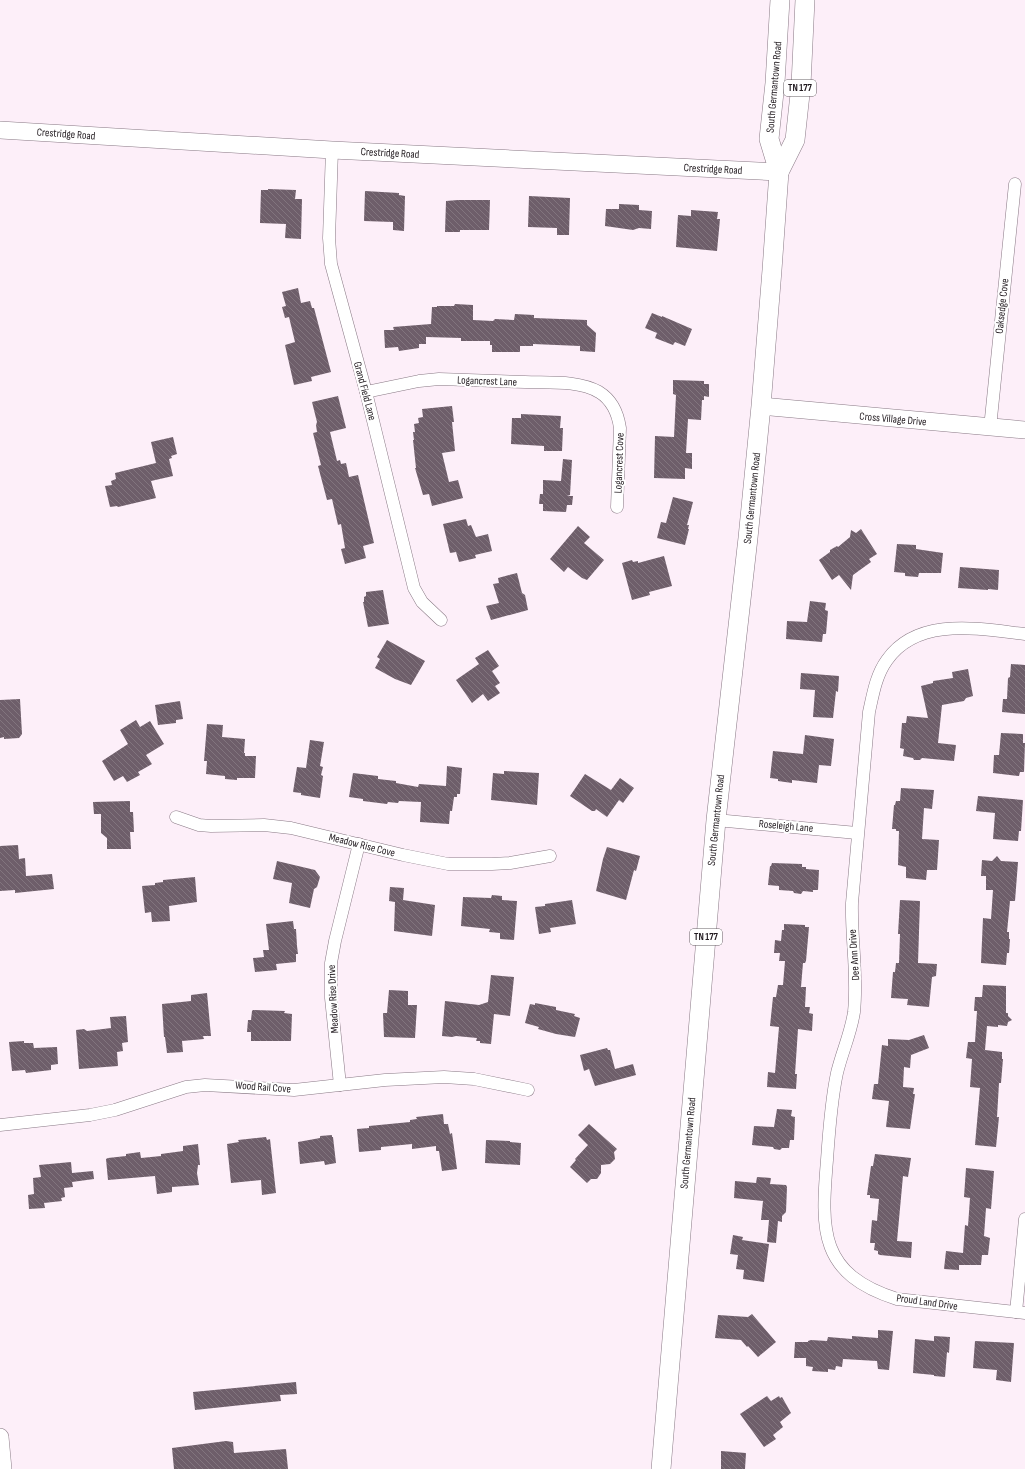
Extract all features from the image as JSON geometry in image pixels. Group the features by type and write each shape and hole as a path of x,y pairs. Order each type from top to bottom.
{"main road":[{"name":"South Germantown Road","path":"661,1469 716,820 761,406 779,172 769,139 776,83 780,0"},
{"name":"South Germantown Road","path":"779,172 795,140 805,0"}],"street":[{"name":"Crestridge Road","path":"0,130 332,150 779,172"},
{"name":"Grand Field Lane","path":"332,150 330,255 366,392 414,588 422,602 441,620"},
{"name":"Oaksedge Cove","path":"990,428 1015,184"},
{"name":"Logancrest Lane","path":"366,392 418,381 439,379 574,385 590,388 607,398"},
{"name":"Logancrest Cove","path":"607,398 616,411 620,428 617,507"},
{"name":"Cross Village Drive","path":"761,406 1025,430"},
{"name":"Dee Ann Drive","path":"840,1265 828,1242 825,1229 824,1202 837,1072 853,1014 856,996 851,922 857,833 869,712 873,690 887,660 898,647 917,636 935,630 955,628 1025,634"},
{"name":"Meadow Rise Cove","path":"176,818 199,825 264,825 291,828 448,864 510,863 550,856"},
{"name":"Roseleigh Lane","path":"716,820 857,833"},
{"name":"Meadow Rise Drive","path":"340,1085 331,998 331,963 359,844"},
{"name":"Wood Rail Cove","path":"0,1125 90,1115 115,1110 186,1087 205,1085 294,1090 385,1080 444,1077 474,1079 528,1090"},
{"path":"1021,1313 1025,1219"},
{"name":"Proud Land Drive","path":"840,1265 850,1276 862,1285 878,1293 897,1299 1021,1313"},
{"path":"0,1437 3,1469"}],"building":[{"path":"261,190 296,190 295,199 302,199 301,239 285,238 286,224 260,223"},
{"path":"365,191 399,193 399,195 405,196 404,231 393,230 393,222 364,221"},
{"path":"529,196 570,198 569,235 557,235 557,228 528,227"},
{"path":"490,200 489,230 460,230 460,232 445,232 446,201"},
{"path":"619,204 639,205 639,210 652,211 651,229 639,228 633,230 605,226 606,209 619,209"},
{"path":"691,210 718,212 717,219 720,219 717,251 676,247 678,215 691,216"},
{"path":"298,288 301,303 310,301 312,308 314,308 331,372 311,377 312,381 294,385 285,345 295,342 289,317 285,318 282,307 286,306 282,292"},
{"path":"455,304 473,305 473,320 514,320 515,314 534,315 534,318 587,320 587,325 596,333 595,352 580,351 580,346 533,344 533,346 520,346 520,352 492,352 492,345 490,345 490,341 461,341 461,338 426,337 426,344 419,344 419,348 399,351 398,347 385,348 384,330 394,330 393,327 431,324 432,307 454,306"},
{"path":"652,313 692,329 685,346 675,342 673,345 655,338 657,333 645,328"},
{"path":"673,380 704,381 704,384 709,384 709,397 704,396 704,400 702,400 701,420 688,419 686,453 692,453 692,469 685,468 685,479 654,478 655,436 674,437 676,395 673,394"},
{"path":"338,396 346,428 330,432 337,461 340,460 341,464 346,463 349,477 358,475 374,543 363,546 366,558 345,564 341,549 345,548 341,524 338,525 332,499 327,500 318,466 321,465 313,433 317,432 317,422 312,402"},
{"path":"452,406 455,451 442,453 449,482 458,480 463,498 432,506 429,494 423,495 415,468 413,440 413,432 415,432 414,424 419,423 418,418 423,417 422,409"},
{"path":"521,414 561,416 560,428 563,428 562,451 544,451 544,446 511,444 512,418 521,418"},
{"path":"173,437 177,454 171,456 172,458 169,459 173,476 151,481 156,498 118,507 110,507 105,486 112,485 111,481 116,479 115,473 156,463 151,442"},
{"path":"563,459 572,460 570,495 567,496 573,496 572,505 567,505 566,512 543,511 543,504 539,504 540,494 543,494 543,480 561,481"},
{"path":"673,497 693,502 687,525 689,525 689,529 685,545 657,538 661,522 666,523"},
{"path":"466,519 468,526 471,525 476,537 488,534 492,551 475,555 476,558 459,562 456,552 450,553 443,524"},
{"path":"578,526 590,537 584,543 604,560 587,580 568,567 564,572 550,559"},
{"path":"861,529 877,554 869,559 871,562 853,575 851,590 839,575 832,580 819,560 830,552 830,550 837,546 838,547 850,537 851,530 856,533"},
{"path":"897,544 916,545 916,549 943,553 941,573 919,573 918,577 905,576 905,573 894,572"},
{"path":"664,556 672,586 649,592 650,595 632,600 622,563 632,560 633,562 638,561 638,563"},
{"path":"960,567 999,570 998,590 958,588"},
{"path":"517,573 522,593 525,595 528,610 491,620 486,606 499,603 493,584 499,583 498,578"},
{"path":"383,590 389,624 368,627 363,602 366,592"},
{"path":"810,601 826,603 825,610 828,611 826,634 823,634 822,642 786,639 787,621 807,622"},
{"path":"387,640 425,661 411,685 395,679 375,668 380,659 377,657"},
{"path":"488,650 499,666 492,671 500,683 495,686 500,693 488,701 483,694 472,703 456,680 479,664 475,658"},
{"path":"1011,664 1025,665 1025,714 1002,712 1003,699 1007,699 1008,678 1010,677"},
{"path":"968,669 973,696 966,698 964,701 942,705 938,743 956,745 954,761 922,758 920,760 914,760 913,758 903,756 904,749 900,748 902,723 906,723 907,716 928,718 921,686 933,683 933,681 953,678 952,672"},
{"path":"801,673 839,676 838,692 836,691 833,718 813,717 815,690 800,689"},
{"path":"20,699 22,734 19,738 0,738 0,700"},
{"path":"180,701 183,719 176,720 176,723 158,725 155,705"},
{"path":"136,720 140,727 150,721 164,744 146,755 152,764 138,772 140,775 127,782 123,776 114,781 102,761 128,744 120,730"},
{"path":"207,724 223,725 222,737 245,739 245,756 256,756 255,778 237,778 237,780 225,779 225,776 206,774 207,761 204,761"},
{"path":"1001,733 1023,734 1023,743 1025,743 1024,772 1020,772 1019,776 993,773 994,755 999,755"},
{"path":"805,735 834,739 831,766 819,765 817,783 792,780 792,783 770,778 773,751 803,754"},
{"path":"310,740 324,742 320,766 323,767 321,775 323,776 320,798 293,792 297,767 306,768"},
{"path":"447,766 462,768 460,794 457,794 457,797 454,797 452,811 450,811 449,824 420,822 421,802 399,801 398,803 388,802 387,804 363,801 363,799 349,797 353,773 378,776 378,779 396,781 396,783 418,787 419,784 446,786"},
{"path":"504,771 539,773 537,805 491,800 493,773 504,774"},
{"path":"585,774 611,790 620,778 634,788 623,803 619,800 607,817 596,809 595,811 592,811 570,796"},
{"path":"901,788 934,790 932,809 924,808 922,839 939,840 937,870 927,870 926,880 906,878 906,867 898,865 899,831 892,829 894,805 896,801 900,801"},
{"path":"978,796 1023,800 1021,831 1019,831 1018,841 993,839 995,813 976,811"},
{"path":"130,801 130,812 133,812 134,832 130,832 131,849 107,849 107,838 101,833 101,814 94,814 93,802"},
{"path":"18,845 19,859 25,858 26,876 52,874 54,889 15,893 15,890 0,891 0,846"},
{"path":"607,847 640,856 636,871 634,870 626,900 596,891"},
{"path":"997,856 1001,861 1018,862 1015,901 1010,901 1007,932 1009,932 1010,939 1006,965 981,963 983,918 991,919 993,890 986,890 986,876 981,876 982,860 992,861"},
{"path":"277,861 315,870 320,877 317,887 314,889 310,908 289,903 292,883 273,879"},
{"path":"772,863 802,864 802,867 806,867 806,869 819,870 818,890 813,890 813,892 803,891 801,894 794,893 793,891 779,890 779,886 768,885 770,866"},
{"path":"195,877 197,902 169,906 170,921 152,922 151,912 145,913 142,886 155,885 155,883 163,882 163,880"},
{"path":"390,887 404,888 403,900 435,905 432,936 394,931 395,902 389,901"},
{"path":"492,895 502,896 502,900 517,901 514,940 500,939 500,933 489,932 490,929 461,926 463,897 491,898"},
{"path":"572,900 576,924 550,928 551,932 539,934 535,907"},
{"path":"900,900 920,901 918,963 937,964 936,976 932,977 929,1007 907,1005 908,999 891,998 893,972 895,972 896,963 899,963 900,934 898,934"},
{"path":"293,921 294,929 296,929 298,954 296,954 296,962 276,964 277,970 255,972 253,958 264,957 263,950 269,950 266,924"},
{"path":"784,924 805,925 805,927 809,927 806,961 803,963 801,987 806,987 805,1007 810,1007 809,1013 813,1014 812,1031 798,1029 795,1074 797,1074 796,1089 767,1087 768,1072 775,1073 779,1027 770,1026 773,997 776,997 778,985 783,985 785,961 779,961 780,953 774,953 775,940 781,941"},
{"path":"491,975 514,977 510,1016 494,1014 491,1044 480,1043 480,1041 476,1041 477,1038 442,1036 445,1001 479,1005 488,1002"},
{"path":"983,985 1006,986 1006,1013 1008,1013 1008,1016 1012,1020 1008,1022 1007,1026 987,1026 985,1050 1002,1052 1003,1059 1001,1083 999,1083 997,1117 999,1117 996,1147 975,1145 980,1088 970,1087 972,1059 966,1058 968,1042 975,1042 977,1011 974,1011 975,997 982,997"},
{"path":"389,990 408,991 408,1005 417,1005 415,1038 384,1037 383,1013 387,1013"},
{"path":"207,993 211,1036 203,1036 204,1039 182,1041 183,1052 167,1053 164,1037 162,1004 191,1001 191,995"},
{"path":"535,1003 556,1007 556,1010 575,1014 574,1016 580,1018 575,1037 538,1029 539,1027 525,1023 530,1004 535,1005"},
{"path":"253,1010 285,1011 284,1013 292,1014 291,1041 251,1041 251,1032 247,1032 248,1020 251,1020"},
{"path":"126,1016 128,1042 122,1043 123,1051 117,1052 118,1066 79,1069 76,1030 84,1029 87,1031 111,1028 110,1017"},
{"path":"924,1035 929,1048 911,1055 910,1068 904,1067 903,1087 914,1088 913,1094 915,1094 910,1129 886,1127 889,1101 872,1099 874,1084 878,1084 882,1045 888,1046 888,1039 909,1040"},
{"path":"24,1041 24,1043 33,1043 34,1048 57,1047 58,1064 51,1065 51,1070 26,1073 25,1070 12,1071 9,1042"},
{"path":"607,1048 610,1050 615,1069 633,1064 636,1075 595,1086 589,1069 584,1071 580,1055"},
{"path":"777,1109 792,1110 791,1116 795,1117 794,1140 790,1140 789,1148 782,1148 780,1150 774,1149 773,1147 752,1145 754,1126 774,1127"},
{"path":"443,1114 444,1124 448,1124 450,1134 452,1133 457,1169 442,1171 439,1151 436,1151 436,1146 412,1149 412,1144 381,1147 381,1150 359,1152 357,1129 369,1128 369,1126 410,1122 410,1120 417,1119 416,1117"},
{"path":"589,1124 617,1149 614,1152 615,1159 610,1164 601,1165 601,1173 597,1179 591,1179 587,1183 570,1167 588,1145 578,1135"},
{"path":"332,1135 336,1163 325,1165 324,1161 300,1164 298,1142 320,1138 320,1136"},
{"path":"266,1137 267,1140 270,1139 276,1193 262,1195 261,1180 231,1183 227,1144 239,1142 238,1140"},
{"path":"486,1140 521,1143 520,1165 485,1163"},
{"path":"198,1144 200,1165 198,1165 197,1173 199,1185 172,1187 172,1192 157,1194 155,1176 108,1180 106,1159 108,1158 126,1156 126,1154 140,1152 141,1158 161,1156 161,1154 183,1151 183,1146"},
{"path":"875,1154 911,1158 908,1177 903,1176 897,1241 912,1242 911,1258 880,1255 878,1254 878,1251 874,1250 875,1243 870,1243 872,1220 877,1221 879,1199 870,1198 870,1195 867,1195 871,1166 873,1166"},
{"path":"71,1162 72,1173 93,1171 94,1179 72,1182 73,1187 64,1188 65,1197 61,1198 62,1201 44,1203 45,1208 29,1209 28,1195 34,1194 33,1178 41,1177 39,1165"},
{"path":"966,1168 994,1171 991,1209 986,1208 984,1236 990,1238 988,1255 982,1255 981,1265 959,1265 959,1270 944,1269 946,1251 963,1253 965,1225 968,1226 970,1198 964,1197"},
{"path":"757,1177 771,1178 770,1184 786,1185 787,1187 786,1212 782,1216 782,1222 778,1221 776,1243 767,1242 769,1220 761,1220 763,1201 734,1198 735,1181 756,1183"},
{"path":"733,1235 743,1237 742,1240 769,1244 764,1282 743,1279 744,1270 736,1269 738,1255 730,1254"},
{"path":"752,1314 776,1342 758,1357 741,1340 715,1338 718,1315 748,1317"},
{"path":"878,1330 893,1331 889,1370 878,1369 877,1361 843,1359 842,1367 836,1366 835,1370 828,1369 828,1372 812,1371 813,1367 806,1366 806,1358 794,1358 795,1342 808,1342 811,1340 827,1341 828,1337 852,1339 852,1336 878,1338"},
{"path":"934,1336 950,1337 945,1377 913,1373 915,1339 934,1341"},
{"path":"975,1341 1014,1343 1011,1382 996,1380 997,1370 973,1368"},
{"path":"296,1382 297,1394 280,1395 281,1401 195,1410 193,1392"},
{"path":"767,1396 771,1401 779,1396 780,1398 782,1397 791,1413 780,1422 783,1427 773,1435 776,1439 764,1447 740,1414"},
{"path":"226,1441 233,1442 234,1453 286,1449 288,1469 174,1469 172,1448"},
{"path":"721,1451 746,1453 745,1469 721,1469"}]}
